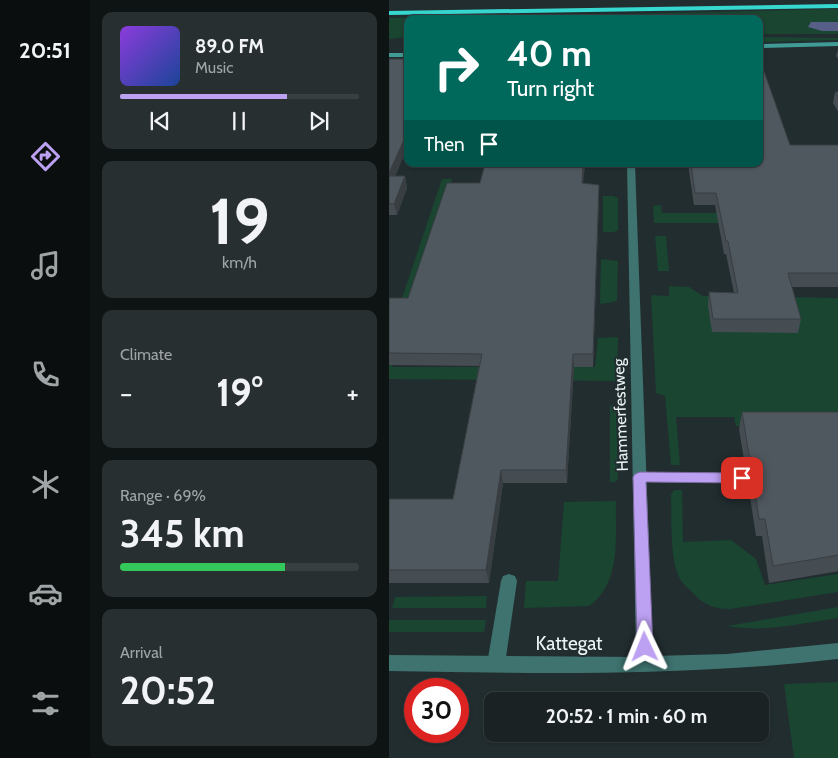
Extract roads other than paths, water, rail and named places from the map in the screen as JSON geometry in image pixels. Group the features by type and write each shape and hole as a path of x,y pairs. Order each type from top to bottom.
{"highway":[{"path":"389,13 838,6"}],"street":[{"path":"763,46 838,44"},
{"path":"389,55 404,55"},
{"name":"Hammerfestweg","path":"631,167 645,665"},
{"path":"640,477 742,478"},
{"path":"497,664 509,582"},
{"name":"Kattegat","path":"389,663 645,665 787,658 838,651"}],"water":[{"path":"811,22 838,22 838,31 822,31 808,27"}]}
